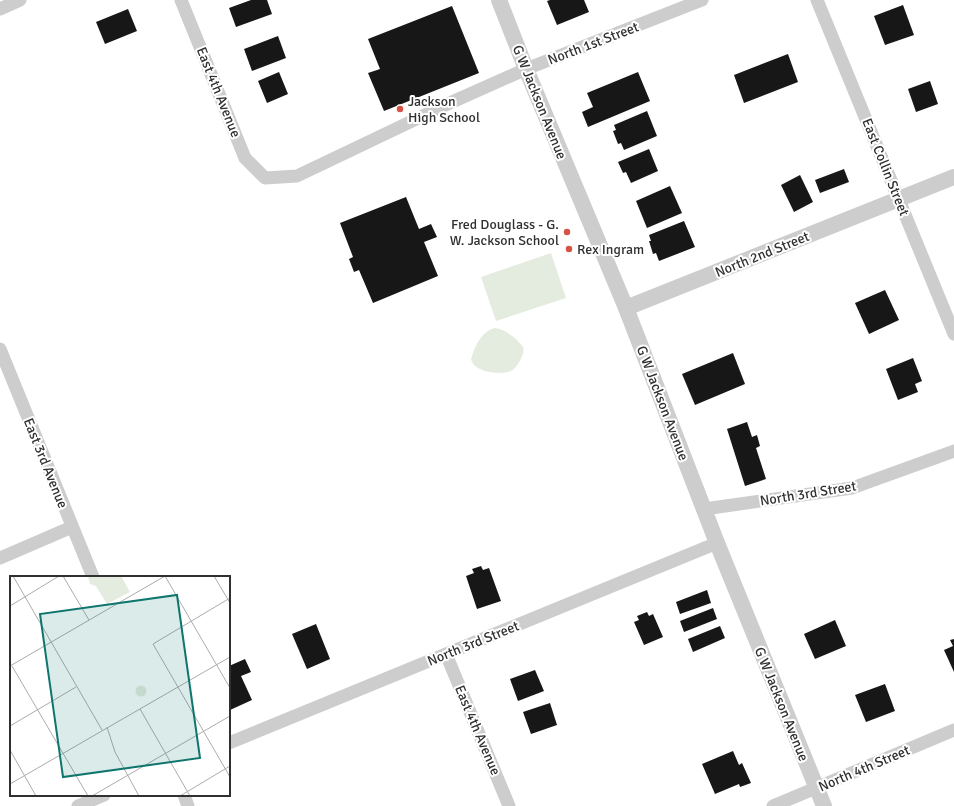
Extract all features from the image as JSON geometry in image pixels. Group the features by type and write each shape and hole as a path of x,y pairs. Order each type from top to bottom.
{"street":[{"path":"0,8 20,0"},
{"name":"East 4th Avenue","path":"181,0 245,158 265,178"},
{"name":"G W Jackson Avenue","path":"499,0 526,69 626,308 717,543 824,806"},
{"name":"North 1st Street","path":"265,178 296,176 526,69 702,0"},
{"name":"East Collin Street","path":"817,0 954,334"},
{"name":"North 2nd Street","path":"626,308 954,177"},
{"name":"East 3rd Avenue","path":"0,349 93,576"},
{"name":"North 3rd Street","path":"704,509 852,488 954,450"},
{"path":"0,558 72,527"},
{"name":"North 3rd Street","path":"230,743 717,543"},
{"name":"East 4th Avenue","path":"446,654 509,806"},
{"name":"North 4th Street","path":"773,806 954,730"},
{"path":"78,806 102,796"},
{"path":"184,796 188,806"}],"shaded area":[{"path":"551,253 566,298 496,321 481,277"},
{"path":"495,328 501,329 509,334 523,347 524,350 520,360 511,371 502,373 482,370 477,368 471,360 476,345 482,336"}],"building":[{"path":"251,0 267,0 272,14 236,27 229,8"},
{"path":"584,0 589,12 557,25 547,1"},
{"path":"903,5 914,35 885,45 874,16"},
{"path":"452,6 479,73 384,111 368,73 380,69 368,39"},
{"path":"128,9 137,31 105,44 96,22"},
{"path":"278,36 286,58 252,71 244,49"},
{"path":"788,54 798,82 744,103 734,75"},
{"path":"279,72 288,94 267,103 258,81"},
{"path":"638,72 650,101 588,127 582,112 593,107 587,93"},
{"path":"930,81 938,104 916,112 908,89"},
{"path":"647,111 657,136 624,150 621,143 618,144 613,131 616,130 614,125"},
{"path":"649,149 658,171 631,183 626,172 623,173 618,162"},
{"path":"844,169 849,182 820,193 815,180"},
{"path":"800,175 813,202 794,212 781,185"},
{"path":"670,186 682,213 647,228 636,201"},
{"path":"406,197 419,229 431,224 437,237 424,242 438,276 373,303 359,270 354,272 349,259 353,257 340,223"},
{"path":"684,221 695,247 659,261 656,253 653,254 649,241 651,241 649,235"},
{"path":"885,290 899,320 869,334 855,303"},
{"path":"733,353 745,384 695,405 682,374"},
{"path":"913,358 922,381 915,384 918,392 898,400 886,369"},
{"path":"747,422 752,437 757,435 760,446 756,448 766,479 745,486 727,429"},
{"path":"481,566 483,570 489,568 501,601 477,609 466,576 474,573 472,569"},
{"path":"707,590 711,603 680,614 676,602"},
{"path":"713,608 717,619 684,632 680,621"},
{"path":"647,612 649,616 653,614 663,637 644,645 634,622 639,620 637,616"},
{"path":"835,620 846,646 815,659 804,634"},
{"path":"316,624 330,659 307,669 292,634"},
{"path":"720,626 725,638 693,652 688,639"},
{"path":"954,639 954,672 944,650 953,646 950,640"},
{"path":"245,659 251,672 241,676 252,700 230,710 230,666"},
{"path":"535,670 544,691 518,701 510,679"},
{"path":"885,684 895,711 866,722 855,695"},
{"path":"550,703 557,725 531,734 523,712"},
{"path":"733,751 739,765 742,763 751,783 740,787 739,784 715,794 702,764"}],"place":[{"name":"Jackson High School","path":"400,109"},
{"name":"Fred Douglass - G. W. Jackson School","path":"567,232"},
{"name":"Rex Ingram","path":"569,249"}]}
